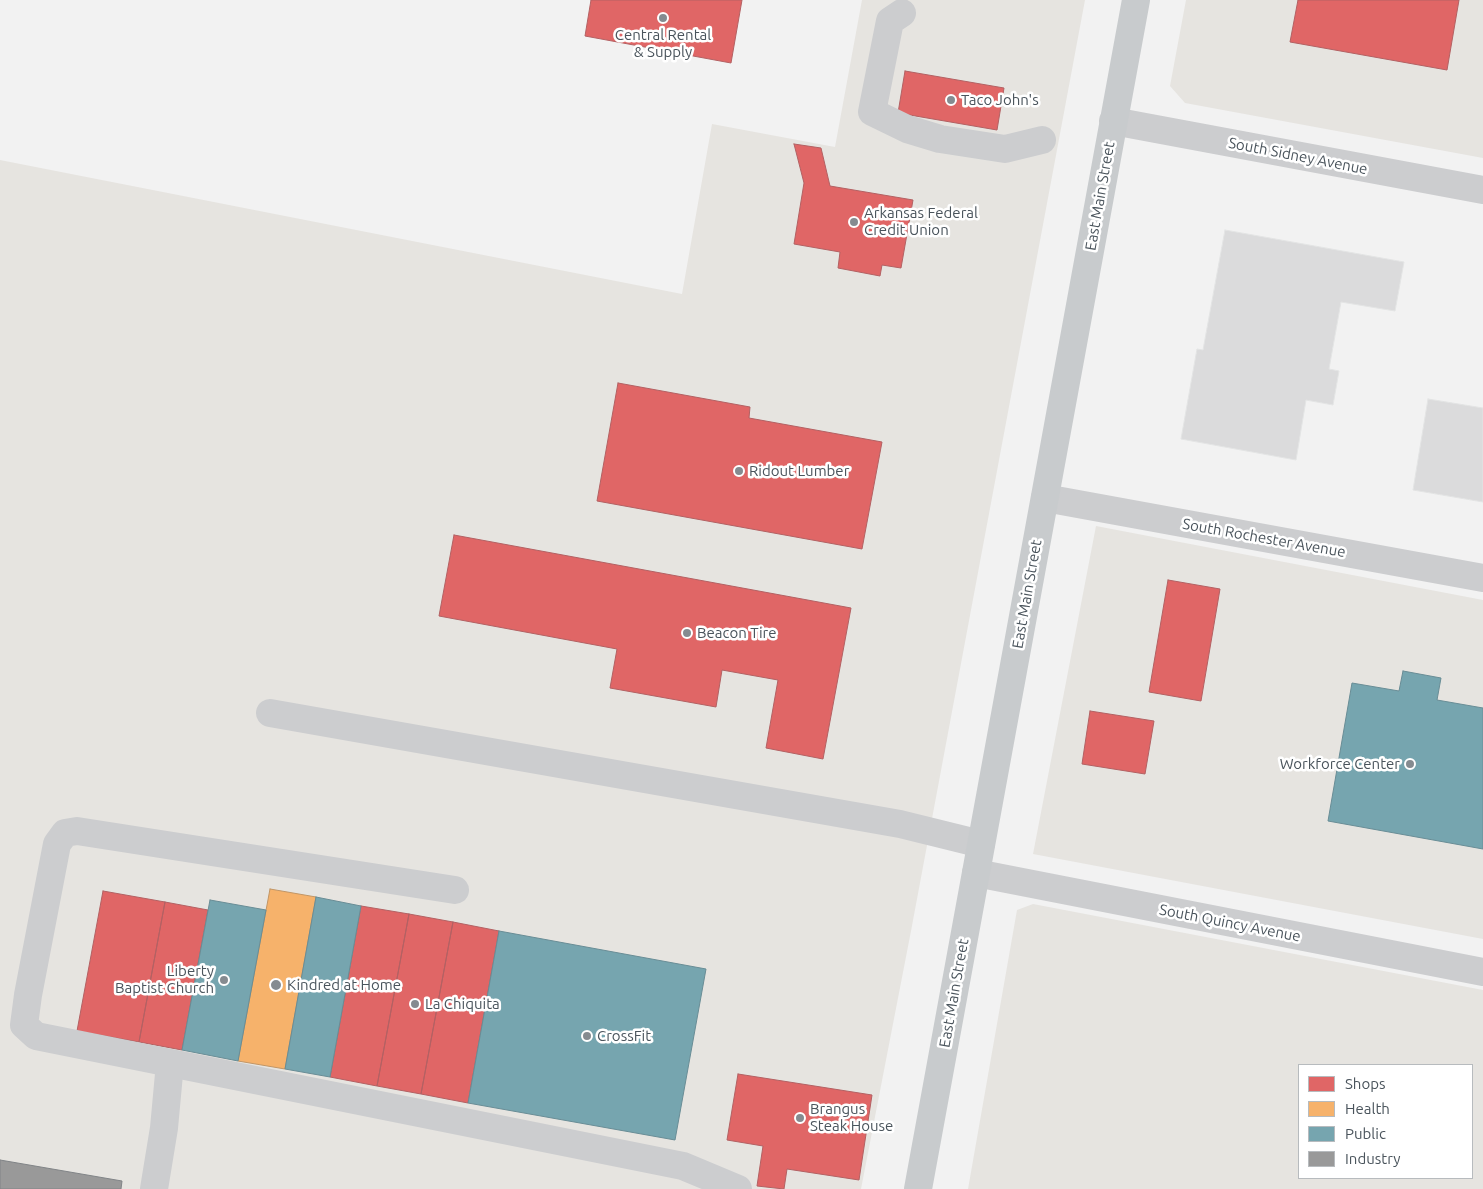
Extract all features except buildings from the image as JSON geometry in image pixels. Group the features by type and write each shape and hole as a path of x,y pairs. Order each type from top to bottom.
{"main road":[{"name":"East Main Street","path":"918,1189 1136,0"}],"street":[{"path":"902,13 890,21 872,112 907,129 940,139 1004,149 1042,140"},
{"name":"South Sidney Avenue","path":"1113,121 1483,190"},
{"name":"South Rochester Avenue","path":"1045,498 1483,578"},
{"path":"270,713 900,824 981,844"},
{"path":"455,890 78,830 65,833 57,844 28,995 24,1026 36,1036 683,1166 738,1189"},
{"name":"South Quincy Avenue","path":"976,873 1483,972"},
{"path":"154,1189 164,1128 170,1063"}],"shaded area":[{"path":"862,0 1085,0 861,1189 0,1189 0,160 682,294 712,124 835,147"},
{"path":"1186,0 1483,0 1483,158 1185,103 1170,86"},
{"path":"1096,526 1483,600 1483,939 1033,854"},
{"path":"1033,904 1483,990 1483,1189 968,1189 1017,910"}],"place":[{"name":"Central Rental & Supply","path":"663,18"},
{"name":"Taco John's","path":"951,100"},
{"name":"Arkansas Federal Credit Union","path":"854,222"},
{"name":"Ridout Lumber","path":"739,471"},
{"name":"Beacon Tire","path":"687,633"},
{"name":"Workforce Center","path":"1410,764"},
{"name":"Liberty Baptist Church","path":"224,980"},
{"name":"Kindred at Home","path":"276,985"},
{"name":"La Chiquita","path":"415,1004"},
{"name":"CrossFit","path":"587,1036"},
{"name":"Brangus Steak House","path":"800,1118"}]}
